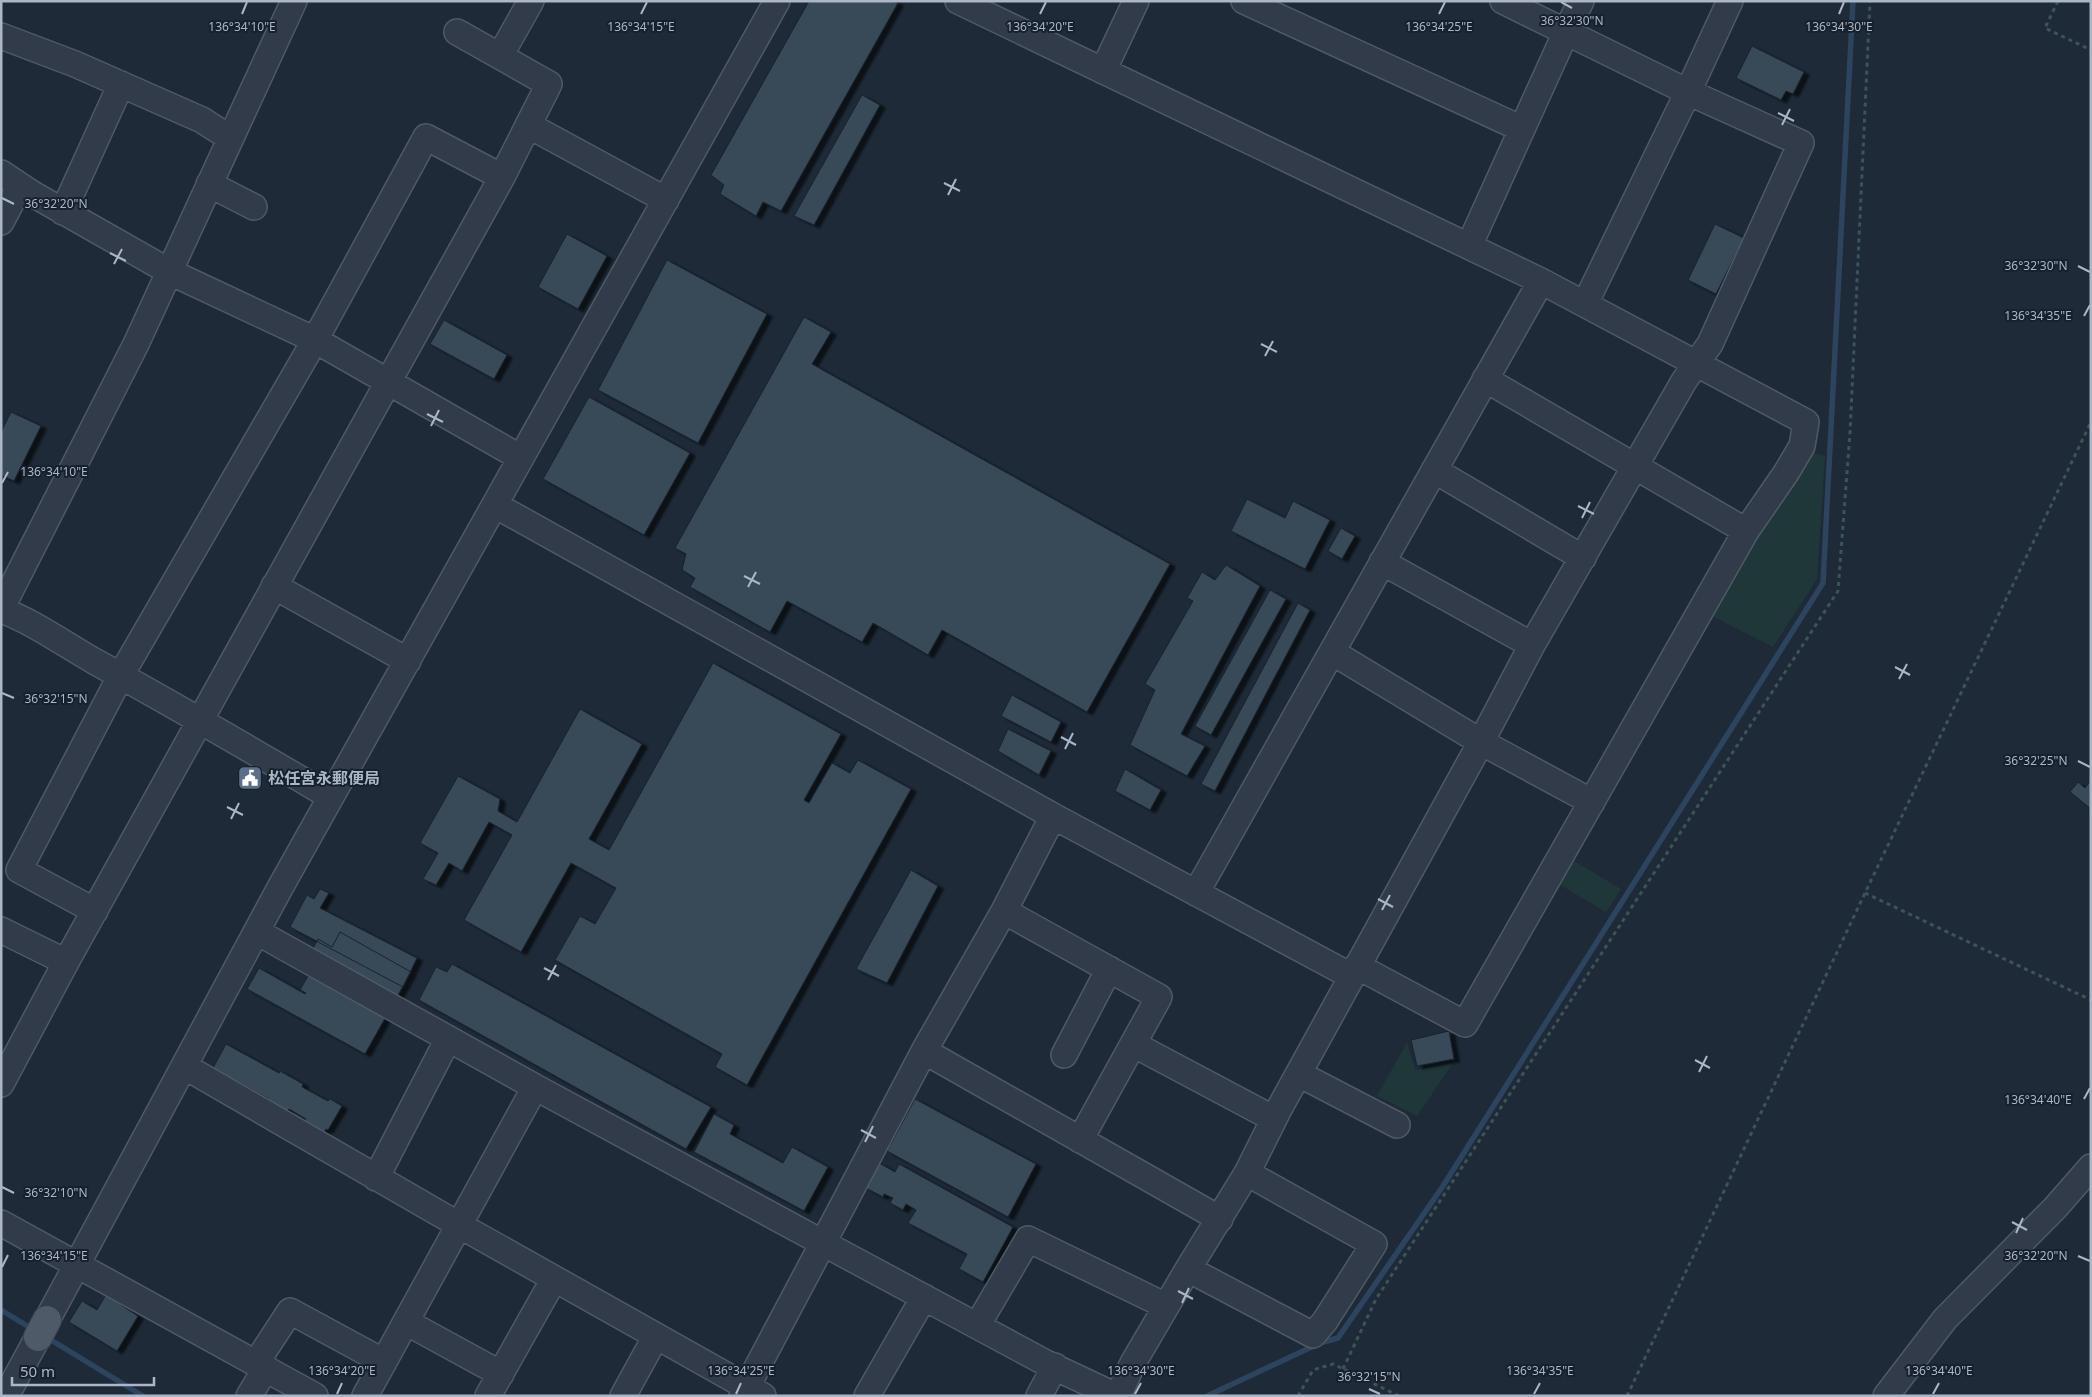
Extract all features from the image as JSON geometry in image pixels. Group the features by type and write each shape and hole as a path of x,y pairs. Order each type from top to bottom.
{"street":[{"path":"294,1 136,344 1,610 16,616 201,720 331,797"},
{"path":"500,56 531,1"},
{"path":"6,1396 331,797 777,1"},
{"path":"495,505 1053,816 1196,893 1465,1024 1746,531 1802,446 1806,422 1541,281 958,1"},
{"path":"1103,71 1136,1"},
{"path":"1244,1 1273,7 1522,129"},
{"path":"257,932 535,1087 977,1326 1117,1396 1133,1363 1166,1306 1247,1173 1354,971 1482,742 1532,645 1695,362 1710,344 1802,143 1688,92 1503,1"},
{"path":"1469,246 1580,1"},
{"path":"1586,304 1730,1"},
{"path":"1,1084 66,962 502,177 549,84 457,32"},
{"path":"1,36 75,64 202,120 230,138"},
{"path":"63,212 121,84"},
{"path":"528,125 666,200"},
{"path":"95,911 19,870 121,676 315,340 426,137 502,177"},
{"path":"1,222 11,180 63,212 170,272 315,340 522,458"},
{"path":"209,184 254,207"},
{"path":"1196,893 1541,281"},
{"path":"1485,379 1746,531"},
{"path":"1434,470 1583,558"},
{"path":"1382,562 1532,645"},
{"path":"274,586 408,661"},
{"path":"1332,652 1482,742 1592,802"},
{"path":"184,1066 376,1178 656,1336 751,1393 823,1242 924,1051 1004,911 1053,816"},
{"path":"1004,911 1159,996 1080,1140"},
{"path":"1,930 66,962"},
{"path":"1064,1054 1109,969"},
{"path":"376,1178 448,1039"},
{"path":"1133,1044 1274,1119"},
{"path":"924,1051 1220,1219"},
{"path":"1299,1074 1397,1126"},
{"path":"365,1396 535,1087"},
{"path":"1886,1396 1945,1319 2055,1208 2091,1167"},
{"path":"1188,1269 1313,1335 1325,1321 1374,1244 1247,1173"},
{"path":"1,1223 315,1396"},
{"path":"977,1326 1028,1238 1166,1306"},
{"path":"488,1396 554,1279"},
{"path":"868,1396 924,1297"},
{"path":"249,1396 261,1366 290,1311 384,1362"},
{"path":"406,1322 500,1374"},
{"path":"623,1396 656,1336"},
{"path":"1039,1396 1055,1366"}],"path":[{"path":"1343,1369 1376,1299 1838,591 1850,433 1870,1"},
{"path":"2058,1 2045,28 2091,50"},
{"path":"1627,1396 2091,422"},
{"path":"1865,893 2091,1000"},
{"path":"1298,1396 1313,1370 1333,1364 1399,1396"}],"green space":[{"path":"1811,452 1825,456 1817,579 1773,647 1710,615 1760,525"},
{"path":"1574,861 1621,889 1606,912 1560,885"},
{"path":"1407,1042 1415,1070 1453,1063 1417,1116 1377,1096"}],"building":[{"path":"809,1 894,1 898,3 781,211 763,202 756,216 720,194 724,185 711,175"},
{"path":"1752,46 1804,72 1793,94 1786,91 1781,100 1736,78"},
{"path":"862,95 880,105 814,225 794,216"},
{"path":"1715,224 1744,238 1716,294 1688,280"},
{"path":"567,234 607,256 578,309 538,287"},
{"path":"667,260 767,314 698,443 598,390"},
{"path":"804,317 831,332 812,364 1170,564 1087,712 942,630 928,655 873,623 862,642 787,601 770,632 690,587 695,578 682,570 686,554 675,548"},
{"path":"444,320 507,355 494,379 430,344"},
{"path":"589,397 690,453 644,535 543,479"},
{"path":"11,412 41,426 14,481 1,475 1,432"},
{"path":"1247,499 1285,518 1293,501 1330,520 1305,569 1231,531"},
{"path":"1341,528 1355,536 1342,559 1328,551"},
{"path":"1226,565 1260,586 1181,734 1205,746 1187,776 1130,745 1155,690 1145,684 1193,601 1187,598 1202,572 1215,580"},
{"path":"1270,590 1286,599 1211,735 1195,726"},
{"path":"1298,603 1310,610 1215,791 1201,784"},
{"path":"713,663 841,734 804,800 809,803 832,763 850,773 858,760 911,789 747,1085 715,1067 722,1054 555,960 580,916 595,924 616,888 571,863 521,952 464,920 512,835 489,822 462,871 449,863 436,885 423,879 438,853 420,843 458,776 500,799 498,811 517,822 580,709 642,744 589,839 609,850"},
{"path":"1012,695 1061,722 1051,742 1001,716"},
{"path":"1008,729 1051,751 1039,775 998,751"},
{"path":"1125,769 1161,790 1150,810 1115,791"},
{"path":"2091,780 2091,809 2070,792 2078,782 2085,788"},
{"path":"911,870 938,886 887,983 856,969"},
{"path":"320,889 329,893 320,908 417,958 403,987 290,927 307,895 314,899"},
{"path":"340,932 411,972 365,1054 247,989 259,968 305,994 300,990 309,974 312,950 318,939 332,947"},
{"path":"452,964 711,1107 686,1149 419,1000 436,967 447,972"},
{"path":"1449,1031 1454,1059 1417,1066 1411,1040"},
{"path":"226,1044 279,1073 280,1071 303,1084 302,1087 328,1101 330,1099 342,1106 328,1130 326,1129 322,1136 302,1125 306,1119 289,1109 287,1112 266,1104 269,1099 213,1068"},
{"path":"915,1099 1036,1164 1008,1217 887,1151"},
{"path":"714,1114 734,1125 730,1134 783,1163 792,1147 828,1167 804,1211 694,1152"},
{"path":"879,1163 895,1172 899,1164 1013,1227 983,1282 959,1269 967,1254 908,1223 916,1210 906,1204 903,1210 890,1203 893,1198 884,1194 883,1197 866,1188"},
{"path":"107,1293 138,1316 117,1351 69,1322 82,1301 97,1310"}],"waterway":[{"path":"1207,1396 1320,1343 1338,1338 1443,1186 1823,583 1853,1"},
{"path":"1,1310 34,1330"},
{"path":"46,1337 143,1396"}],"place":[{"name":"松任宮永郵便局","path":"250,778"}]}
